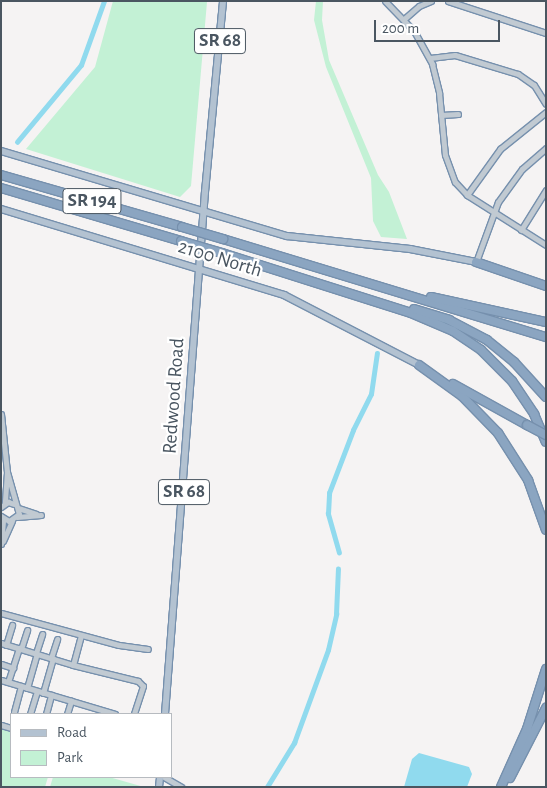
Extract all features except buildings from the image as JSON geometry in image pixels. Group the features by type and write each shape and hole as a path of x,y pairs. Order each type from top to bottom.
{"highway":[{"name":"SR 194","path":"1,174 316,268"},
{"name":"SR 194","path":"1,188 299,277"},
{"path":"476,262 546,286"},
{"path":"316,268 488,312 546,322"},
{"path":"316,268 546,337"},
{"path":"299,277 459,324 506,354 546,397"},
{"path":"299,277 422,317 463,337 490,357 512,381 534,414 546,442"},
{"path":"419,366 546,435"},
{"path":"419,366 462,396 498,433 528,480 546,530"},
{"path":"501,787 527,729 546,669"},
{"path":"506,787 546,708"}],"main road":[{"name":"Redwood Road","path":"165,713 203,211 223,1"},
{"name":"2100 North","path":"1,151 297,238 410,248 476,262"},
{"name":"2100 North","path":"1,209 296,300 419,366"}],"street":[{"path":"385,1 404,19 430,58 438,84 448,169 467,195 494,210 521,230 546,245"},
{"path":"404,19 419,6 431,1"},
{"path":"448,1 546,33"},
{"path":"430,58 456,55 518,74 534,85 546,104"},
{"path":"467,195 500,149 546,112"},
{"path":"441,115 458,114"},
{"path":"476,262 494,210 516,177 546,148"},
{"path":"521,230 546,190"},
{"path":"1,414 7,472 16,506 15,519 2,543"},
{"path":"2,543 2,518 15,519 41,515 16,506 2,506 7,472"},
{"path":"1,613 81,636 148,648"},
{"path":"12,625 4,644 72,666 138,680 143,686 134,713"},
{"path":"1,688 13,668 27,630"},
{"path":"14,712 42,634"},
{"path":"72,666 81,636"},
{"path":"30,713 40,692 57,639"},
{"path":"1,664 13,668"},
{"path":"4,681 111,713"},
{"path":"46,713 51,695"},
{"path":"67,713 71,702"},
{"path":"166,778 181,787"}],"green space":[{"path":"113,1 207,2 191,186 180,197 26,149 95,67"},
{"path":"316,1 323,1 322,20 329,60 378,175 389,192 407,239 381,237 373,221 371,178 326,67 314,20"},
{"path":"1,728 10,731 10,778 48,778 45,787 1,787"},
{"path":"53,778 112,778 144,787 50,787"}],"water":[{"path":"419,753 469,767 472,774 467,787 404,787 412,759"}],"waterway":[{"path":"17,142 81,65 104,1"},
{"path":"339,553 328,514 329,493 353,430 371,394 377,353"},
{"path":"267,787 294,743 328,650 336,614 338,569"}]}
